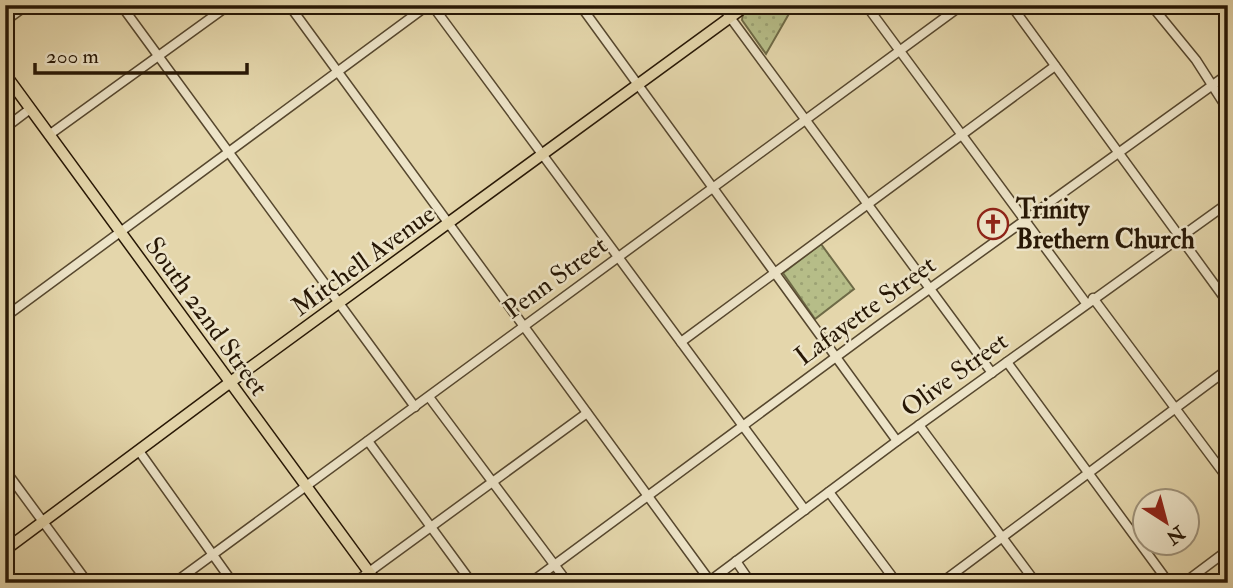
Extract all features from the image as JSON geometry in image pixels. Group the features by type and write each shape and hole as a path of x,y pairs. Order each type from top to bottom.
{"main road":[{"name":"Mitchell Avenue","path":"5,551 337,304 545,155 747,5"},
{"name":"South 22nd Street","path":"5,74 377,583"}],"street":[{"path":"5,21 27,5"},
{"path":"121,5 337,304 415,407"},
{"path":"50,135 229,5"},
{"path":"289,5 709,582"},
{"path":"5,317 430,5 545,155 805,510"},
{"path":"580,5 897,441"},
{"path":"721,5 992,373"},
{"path":"866,5 1024,220 1090,300 1228,479"},
{"name":"Penn Street","path":"174,583 305,484 429,397 962,5"},
{"path":"1011,5 1228,303"},
{"path":"1151,5 1196,60 1228,110"},
{"path":"681,342 1055,66"},
{"name":"Lafayette Street","path":"530,583 836,356 1228,74"},
{"path":"5,128 30,109"},
{"name":"Olive Street","path":"709,582 1090,300 1228,203"},
{"path":"1007,362 1169,583"},
{"path":"941,583 1228,369"},
{"path":"429,397 568,583"},
{"path":"354,583 587,413"},
{"path":"919,425 1036,583"},
{"path":"368,441 472,583"},
{"path":"139,451 233,583"},
{"path":"5,470 88,583"},
{"path":"829,492 897,583"},
{"path":"1184,583 1228,550"},
{"path":"736,561 751,583"}],"green space":[{"path":"756,5 794,5 766,54 742,20 743,14"},
{"path":"821,244 854,289 815,319 783,273"}],"place":[{"name":"Trinity Brethern Church","path":"993,224"}]}
